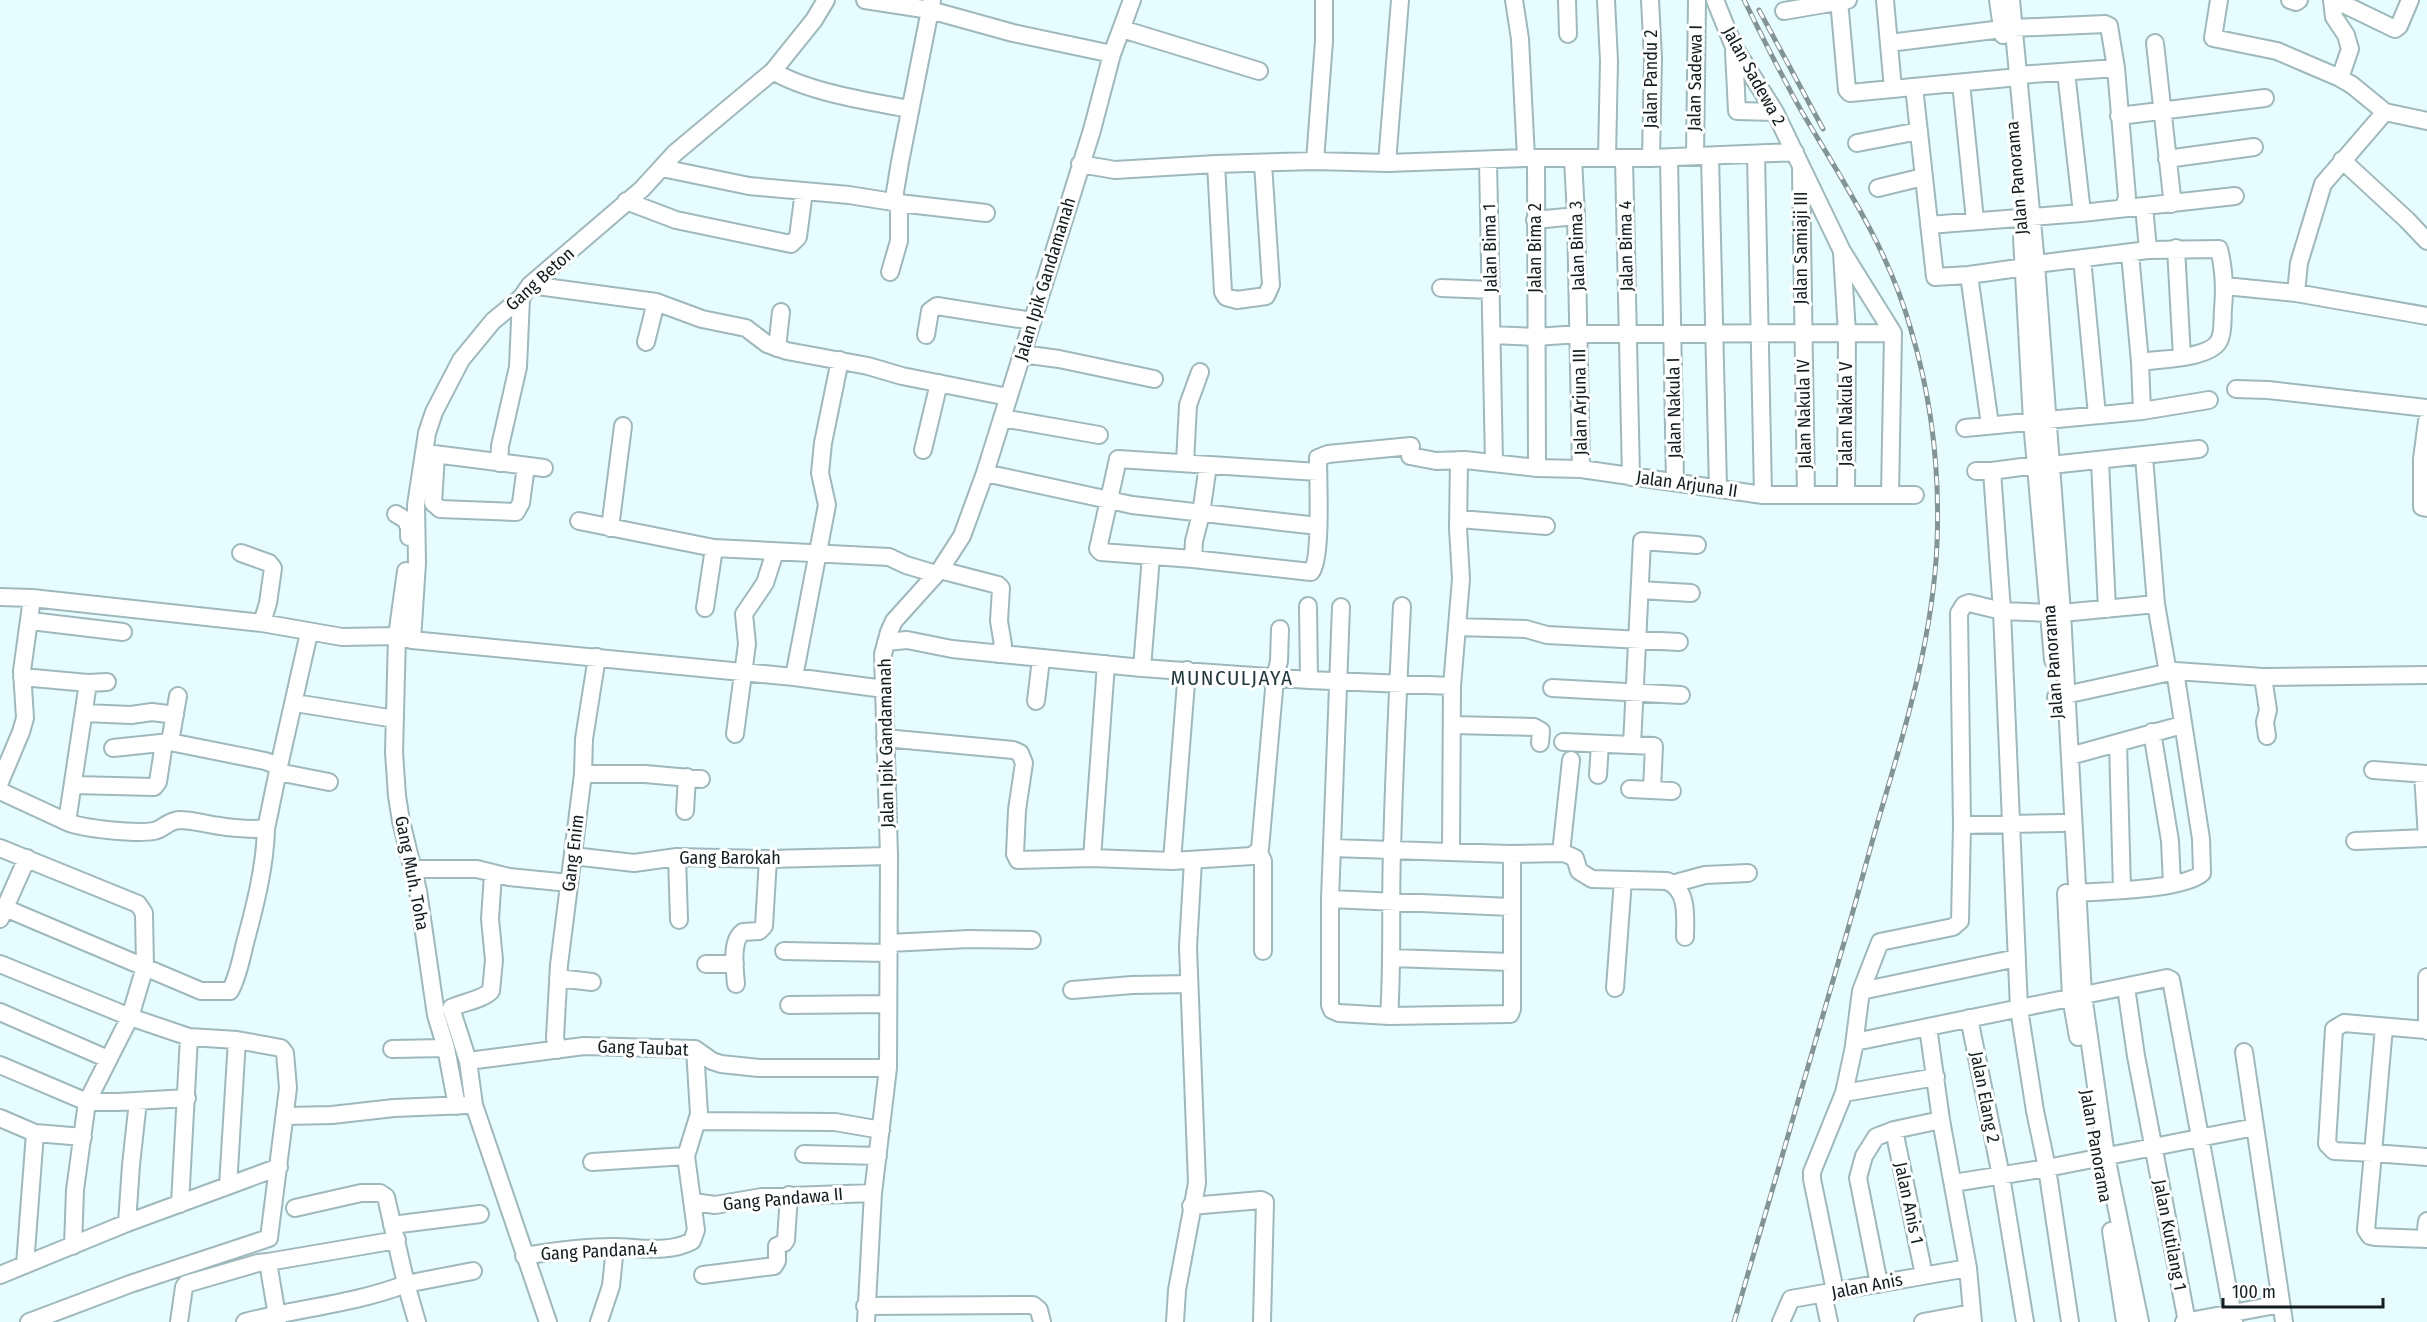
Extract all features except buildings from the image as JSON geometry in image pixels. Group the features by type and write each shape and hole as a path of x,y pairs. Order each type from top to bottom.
{"street":[{"name":"Gang Beton","path":"405,638 417,563 415,517 430,454 427,433 434,412 461,360 493,321 642,189 675,153 773,71 814,20 826,0"},
{"path":"865,0 931,5 1013,33 1112,54"},
{"name":"Jalan Ipik Gandamanah","path":"865,1314 873,1192 888,1068 889,856 883,663 886,642 894,621 938,572 962,536 985,473 1092,130 1112,54 1132,0"},
{"path":"1315,161 1324,41 1324,0"},
{"path":"1387,163 1400,0"},
{"name":"Jalan Bima 2","path":"1514,0 1531,158 1537,468"},
{"path":"1568,0 1568,34"},
{"name":"Jalan Bima 4","path":"1606,0 1629,334 1631,477"},
{"name":"Jalan Pandu 2","path":"1650,0 1653,58 1651,158"},
{"name":"Jalan Sadewa I","path":"1697,0 1703,156 1715,335 1718,488"},
{"name":"Jalan Sadewa 2","path":"1714,0 1734,47 1774,112 1842,251"},
{"path":"1784,11 1843,0 1847,90 1858,93 2013,76 2116,68"},
{"path":"1885,0 1893,89"},
{"path":"1998,0 2007,28"},
{"path":"2007,28 2011,0"},
{"path":"2219,0 2213,38 2277,51 2346,81 2385,112 2427,121"},
{"path":"2290,0 2296,2 2300,0"},
{"path":"2346,81 2350,49 2346,35 2334,17 2333,0 2395,28 2410,0"},
{"path":"890,272 899,241 899,204 895,198 895,192 931,5"},
{"path":"1889,43 2007,28 2105,24 2110,28 2116,68 2127,197 2124,207"},
{"name":"Jalan Panorama","path":"2007,28 2031,266 2043,465 2056,613 2063,823 2077,996 2103,1157 2125,1322"},
{"path":"1122,29 1259,71"},
{"path":"2155,43 2171,204"},
{"path":"1734,47 1737,111 1774,112"},
{"path":"773,71 784,78 817,89 910,109"},
{"path":"2066,72 2082,213"},
{"path":"1961,83 1975,220"},
{"path":"1914,87 1935,277 1969,275 2148,250 2219,249 2225,286 2222,333 2218,343 2207,351 2182,357 2140,362"},
{"path":"2119,116 2265,98"},
{"path":"2296,293 2299,263 2323,184 2385,112"},
{"path":"1857,143 1919,131"},
{"path":"2168,159 2254,147"},
{"path":"1756,155 1763,495"},
{"path":"1080,164 1115,170 1315,161 1387,163 1531,158 1616,159 1756,155 1798,158"},
{"name":"Jalan Bima 3","path":"1573,158 1580,334"},
{"name":"Jalan Nakula I","path":"1669,158 1675,482"},
{"name":"Jalan Samiaji III","path":"1798,158 1802,334"},
{"path":"2342,160 2427,241"},
{"name":"Jalan Bima 1","path":"1488,161 1494,463"},
{"path":"1216,164 1223,292 1226,297 1238,300 1266,296 1270,285 1263,164"},
{"path":"662,168 749,186 849,195 899,204 986,213"},
{"path":"1878,188 1923,177"},
{"path":"626,201 676,220 791,244 798,237 804,191"},
{"path":"1929,225 2082,213 2235,196"},
{"path":"2144,206 2148,250"},
{"path":"1534,220 1576,216"},
{"path":"2176,248 2182,357"},
{"path":"1842,251 1893,333 1890,495"},
{"name":"Jalan Nakula V","path":"1842,251 1847,333 1846,495"},
{"path":"2130,254 2142,411"},
{"path":"2082,258 2097,415"},
{"path":"1969,275 1990,425"},
{"path":"2225,286 2296,293 2427,316"},
{"path":"1441,288 1491,290"},
{"path":"499,463 500,446 518,367 526,291 656,302 702,320 746,328 777,348 1008,397"},
{"path":"646,342 656,302"},
{"path":"926,335 930,311 937,306 1032,321"},
{"path":"777,348 781,312"},
{"path":"1493,335 1535,337 1580,334 1893,333"},
{"name":"Jalan Arjuna III","path":"1580,334 1581,469"},
{"name":"Jalan Nakula IV","path":"1802,334 1806,495"},
{"path":"1022,354 1059,359 1154,379"},
{"path":"794,677 827,505 820,473 823,444 840,360"},
{"path":"1185,463 1188,405 1200,372"},
{"path":"923,450 939,383"},
{"path":"2236,389 2268,390 2427,408"},
{"path":"1965,428 2142,411 2209,400"},
{"path":"1002,418 1099,435"},
{"path":"2427,421 2422,459 2422,507 2427,508"},
{"path":"610,528 623,426"},
{"name":"Jalan Arjuna II","path":"1318,472 1320,456 1411,446 1410,456 1436,461 1459,460 1537,468 1581,469 1763,495 1915,495"},
{"path":"2070,1322 2047,1168 2035,1111 2019,1009 2002,611 1984,471 2144,457 2199,449"},
{"path":"526,466 521,502 516,512 440,509 433,503 430,454 544,468"},
{"path":"2077,893 2191,881 2202,873 2200,839 2182,725 2156,604 2144,457"},
{"path":"1118,459 1208,465 1318,472 1318,526 1315,565 1311,572 1101,552 1098,549 1118,459"},
{"path":"1451,851 1452,686 1461,579 1458,519 1459,460"},
{"path":"2100,461 2107,609"},
{"path":"1192,559 1208,465"},
{"path":"985,473 1110,501 1201,514 1318,526"},
{"path":"396,514 406,520 409,528 404,592 405,638"},
{"path":"1458,519 1546,526"},
{"path":"579,521 714,548 889,557 906,565 1000,586 999,621 1003,645 998,654"},
{"path":"1632,745 1642,541 1697,545"},
{"path":"705,608 714,548"},
{"path":"735,734 747,635 744,614 765,583 775,552"},
{"path":"240,553 269,563 273,568 268,603 262,623"},
{"path":"1142,668 1151,556"},
{"path":"1640,590 1691,592"},
{"path":"1,597 262,623 309,633 361,638 405,638 794,677 884,689"},
{"path":"26,681 39,622 33,599"},
{"path":"0,782 25,718 33,599"},
{"path":"1829,1322 1829,1292 1812,1179 1815,1161 1844,1093 1854,1045 1861,991 1880,942 1953,927 1960,921 1962,825 1959,613 1964,605 1969,603 2002,611 2056,613 2156,604"},
{"path":"1308,606 1309,680"},
{"path":"1389,1016 1392,851 1402,606"},
{"path":"1341,607 1330,899 1330,1005 1332,1010 1339,1013 1389,1016 1510,1014 1512,1009 1512,861 1509,854"},
{"path":"39,622 123,632"},
{"path":"1457,627 1526,629 1546,635 1679,642"},
{"path":"1263,951 1263,861 1259,852 1275,678 1279,661 1280,629"},
{"path":"27,858 3,913 201,991 230,991 235,983 250,928 278,769 295,704 309,633"},
{"name":"Gang Muh. Toha","path":"405,638 395,719 394,752 399,804 421,870 436,1015 465,1106"},
{"path":"886,642 908,640 952,649 1142,668 1309,680 1452,686"},
{"name":"Gang Enim","path":"558,1050 555,1038 558,978 583,774 584,739 597,657"},
{"path":"1036,701 1041,659"},
{"path":"1092,858 1106,664"},
{"path":"1172,861 1187,670"},
{"path":"2077,996 2077,893 2070,756 2060,696 2172,672 2263,677 2427,675"},
{"path":"2263,677 2268,710 2265,722 2267,736"},
{"path":"26,681 107,682"},
{"path":"67,822 88,683"},
{"path":"1552,688 1681,695"},
{"path":"74,785 154,787 158,782 178,696"},
{"path":"295,704 395,719"},
{"path":"84,713 131,715 152,712 175,716"},
{"path":"1452,724 1534,727 1541,731 1540,743"},
{"path":"2070,756 2182,725"},
{"path":"2152,732 2170,841 2172,884"},
{"path":"885,738 1020,753 1024,763 1017,810 1016,858 1020,860 1092,858 1193,861 1252,856 1259,852"},
{"path":"1563,742 1654,746 1652,790"},
{"path":"113,748 167,743 265,761 278,769 329,782"},
{"path":"2118,743 2122,890"},
{"path":"1598,775 1600,744"},
{"path":"1561,853 1570,760"},
{"path":"2355,841 2427,838 2425,774 2373,770"},
{"path":"583,774 645,774 694,778 685,811"},
{"path":"1629,789 1672,791"},
{"path":"0,792 82,827 144,832 160,829 171,821 178,820 218,826 266,829"},
{"path":"1962,825 2063,823"},
{"path":"0,848 142,908 145,968 130,1017 87,1102 75,1190 73,1246"},
{"path":"1333,848 1509,854 1561,853 1575,858 1579,871 1592,879 1672,884 1705,875 1748,873"},
{"name":"Gang Barokah","path":"573,855 634,863 677,857 768,859 889,856"},
{"path":"677,857 679,920"},
{"path":"736,984 737,938 747,931 759,931 764,926 768,859"},
{"path":"1175,1322 1177,1290 1197,1183 1188,947 1193,861"},
{"path":"421,870 477,869 493,874 568,883"},
{"path":"493,874 490,919 494,960 490,991 484,996 451,1008 468,1061 465,1106 548,1322"},
{"path":"1615,988 1623,880"},
{"path":"1672,884 1683,899 1685,937"},
{"path":"1330,899 1511,907"},
{"path":"784,951 889,948 948,940 1032,940"},
{"path":"1391,958 1511,962"},
{"path":"1861,991 2016,958"},
{"path":"0,964 130,1017 189,1037 237,1040 284,1050 288,1079 286,1116 271,1235 266,1240 130,1284 29,1322"},
{"path":"706,964 735,964"},
{"path":"2427,977 2427,1031 2344,1023 2334,1029 2327,1144 2334,1151 2427,1157"},
{"path":"558,978 592,982"},
{"path":"1854,1045 1857,1041 1969,1018 2167,978 2171,980 2233,1318"},
{"path":"1072,990 1132,985 1190,984"},
{"name":"Jalan Kutilang 1","path":"2126,987 2186,1322"},
{"path":"789,1005 888,1004"},
{"path":"0,1012 108,1059"},
{"name":"Jalan Elang 2","path":"1969,1018 2001,1176 2025,1322"},
{"path":"1923,1322 1972,1317 1968,1268 1941,1120 1928,1027"},
{"path":"2385,1027 2366,1230 2375,1237 2426,1239 2427,1221"},
{"path":"180,1204 189,1037"},
{"path":"228,1186 237,1040"},
{"name":"Gang Taubat","path":"468,1061 584,1046 695,1048 712,1061 721,1064 788,1070 888,1068"},
{"path":"392,1050 446,1048"},
{"name":"Gang Pandana.4","path":"524,1256 572,1249 615,1247 654,1250 692,1241 696,1230 686,1156 698,1121 695,1048"},
{"path":"2244,1052 2284,1322"},
{"path":"0,1065 87,1102 187,1098"},
{"path":"1844,1093 1936,1077"},
{"path":"127,1223 138,1101"},
{"path":"286,1116 332,1115 394,1108 465,1106"},
{"path":"0,1118 36,1132 83,1137"},
{"path":"1878,1284 1859,1175 1864,1156 1875,1138 1894,1130 1941,1120"},
{"path":"698,1121 835,1122 881,1130"},
{"path":"1953,1183 2047,1168 2255,1127"},
{"name":"Jalan Anis 1","path":"1894,1130 1924,1275"},
{"path":"25,1265 36,1132"},
{"path":"804,1154 878,1156"},
{"path":"592,1162 686,1156"},
{"path":"2103,1157 2140,1322"},
{"path":"0,1275 127,1223 279,1167"},
{"path":"295,1208 362,1193 380,1192 386,1197 417,1322"},
{"name":"Gang Pandawa II","path":"693,1202 715,1205 789,1195 873,1192"},
{"path":"703,1275 774,1266 777,1261 777,1246 786,1240 789,1195"},
{"path":"1191,1206 1261,1200 1265,1202 1262,1322"},
{"path":"171,1321 186,1284 258,1263 480,1214"},
{"path":"600,1322 611,1286 615,1247"},
{"path":"268,1262 278,1318"},
{"name":"Jalan Anis","path":"1781,1322 1791,1299 1968,1268"},
{"path":"245,1322 278,1318 361,1299 406,1284 473,1271"},
{"path":"2186,1322 2233,1318 2281,1304"},
{"path":"865,1314 1033,1305 1040,1310 1041,1322"}],"railway":[{"path":"1734,1322 1910,708 1925,643 1935,577 1938,517 1936,463 1929,409 1918,356 1902,301 1891,272 1864,218 1794,98 1744,0"},
{"path":"1759,10 1823,129"}],"district":[{"name":"MUNCULJAYA","path":"1232,678"}]}
